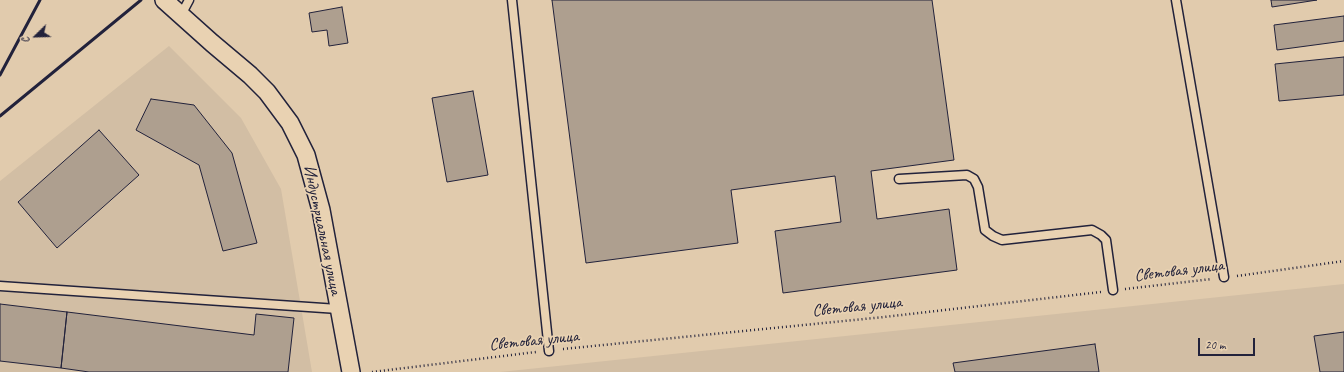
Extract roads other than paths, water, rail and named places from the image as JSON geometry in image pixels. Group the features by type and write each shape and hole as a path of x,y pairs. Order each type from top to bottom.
{"street":[{"name":"Индустриальная улица","path":"164,0 250,75 267,92 290,123 306,155 321,210 338,309 351,372"}],"lane":[{"path":"180,15 189,0"},
{"path":"512,0 549,351"},
{"path":"1176,0 1224,277"},
{"path":"899,179 967,175 974,179 978,187 986,230 993,236 1002,240 1092,230 1106,240 1113,290"},
{"path":"0,286 338,309"}],"railway":[{"path":"0,75 40,0"},
{"path":"0,116 141,0"}]}
